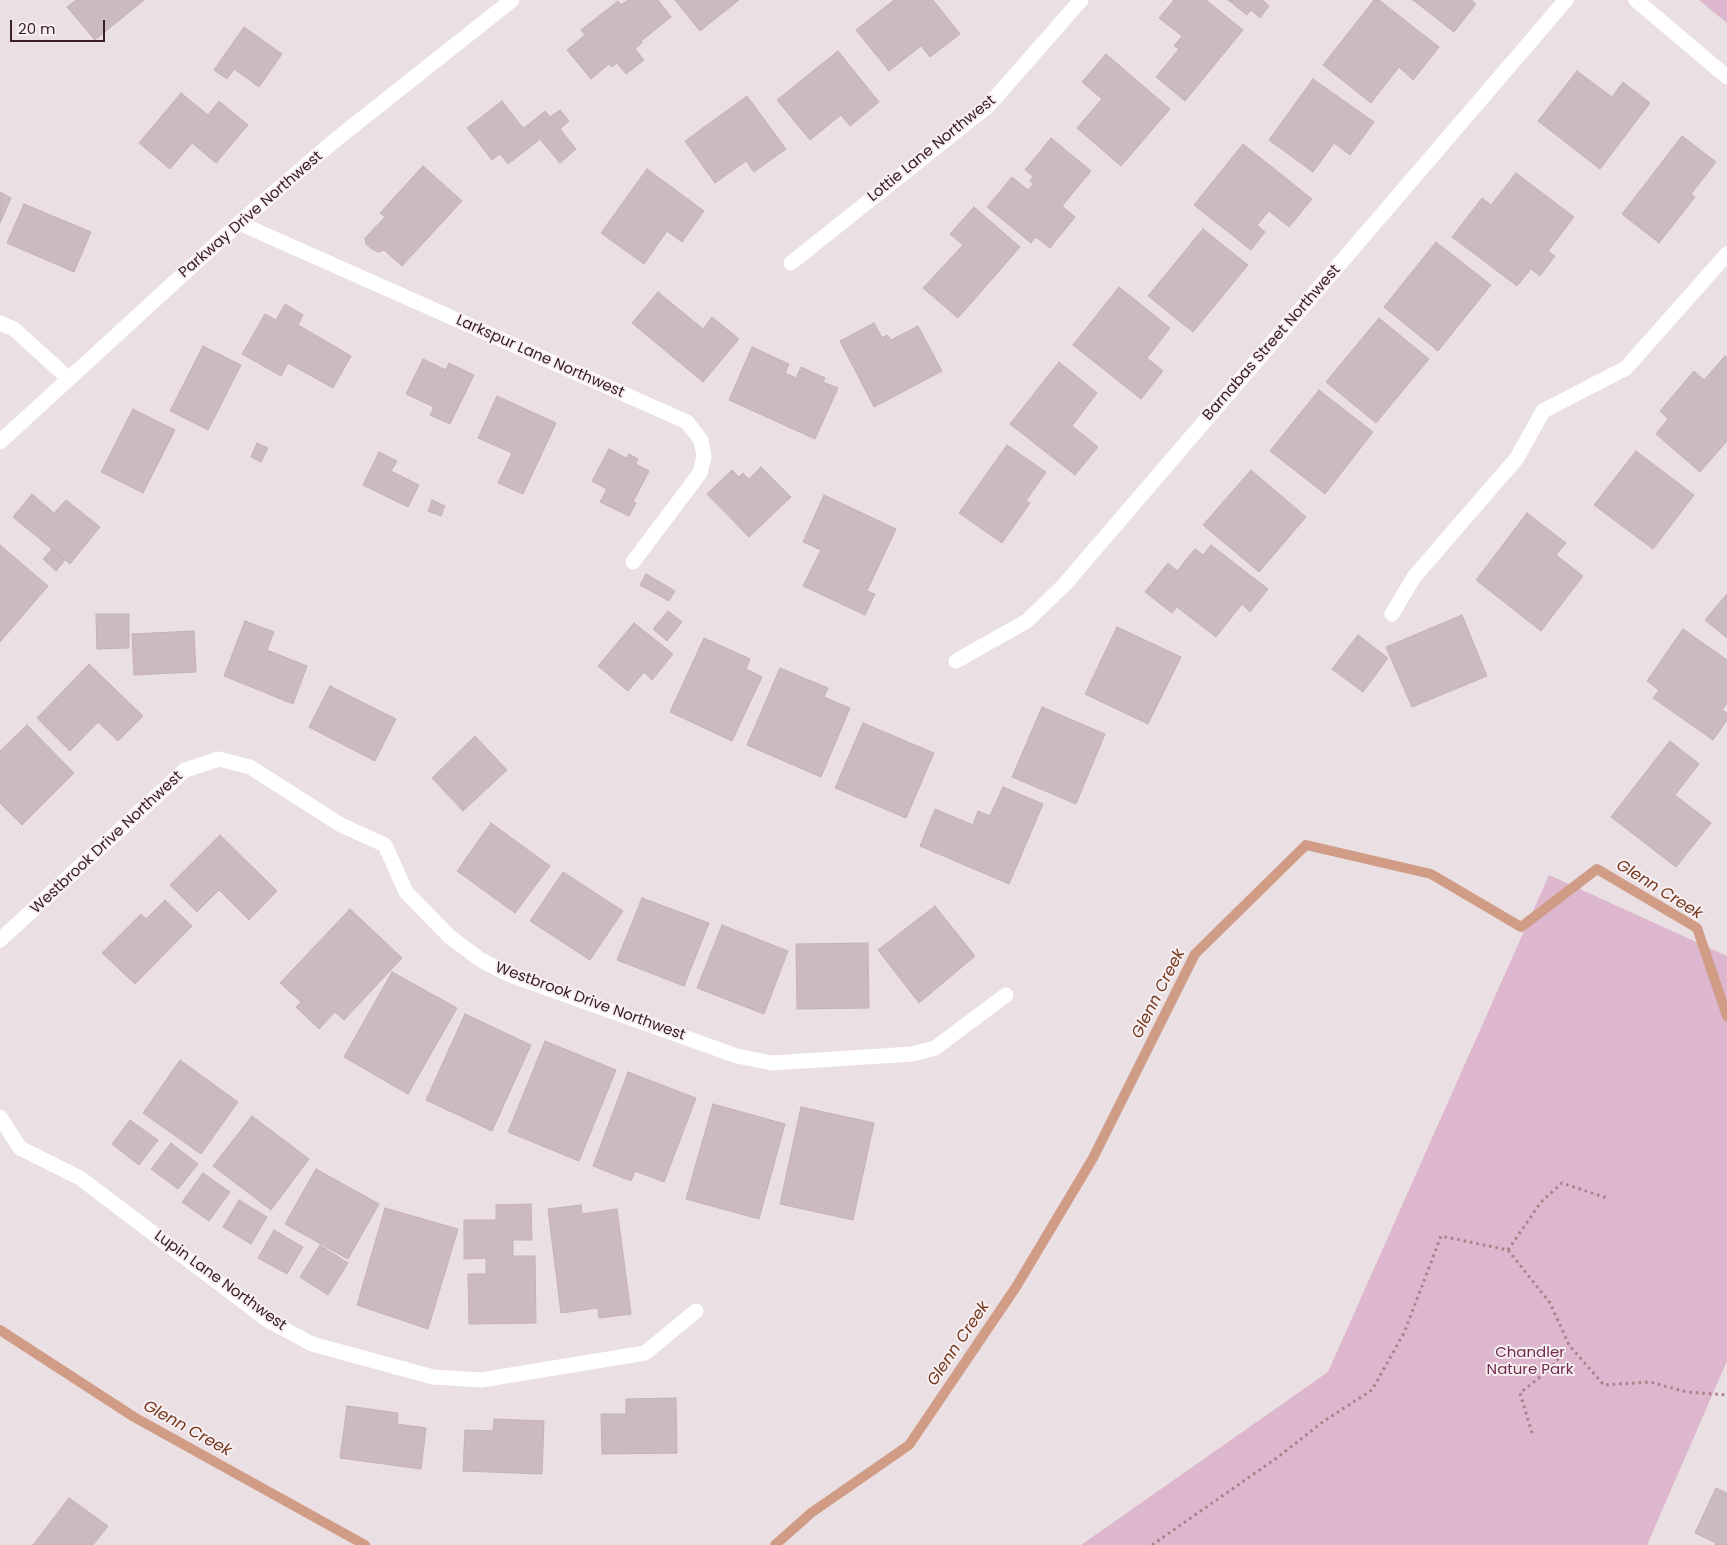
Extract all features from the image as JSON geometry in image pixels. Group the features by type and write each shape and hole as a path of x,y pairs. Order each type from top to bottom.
{"street":[{"name":"Parkway Drive Northwest","path":"0,442 239,223 334,141 512,0"},
{"name":"Lottie Lane Northwest","path":"790,263 988,106 1081,0"},
{"name":"Barnabas Street Northwest","path":"956,661 1027,621 1065,584 1566,0"},
{"path":"1636,0 1727,77"},
{"name":"Larkspur Lane Northwest","path":"239,223 687,422 701,440 704,457 700,473 633,562"},
{"path":"1392,614 1414,577 1517,458 1543,411 1626,368 1727,254"},
{"path":"0,323 14,329 68,378"},
{"name":"Westbrook Drive Northwest","path":"0,940 185,770 219,759 250,767 341,825 385,845 406,892 450,937 481,960 510,975 737,1056 772,1063 912,1054 935,1048 1006,995"},
{"name":"Lupin Lane Northwest","path":"0,1117 20,1148 80,1178 270,1322 312,1344 432,1377 481,1380 645,1352 696,1311"}],"path":[{"path":"1508,1250 1541,1202 1562,1182 1607,1198"},
{"path":"1152,1545 1278,1457 1324,1421 1372,1390 1404,1332 1441,1236 1508,1250 1550,1303 1569,1345 1604,1385 1650,1382 1687,1392 1727,1395"},
{"path":"1532,1433 1520,1393 1549,1370 1569,1345"}],"green space":[{"path":"1699,0 1727,0 1727,23"},
{"name":"Chandler Nature Park","path":"1549,875 1727,956 1727,1361 1647,1545 1081,1545 1328,1372"}],"building":[{"path":"76,0 144,0 95,40 67,7"},
{"path":"628,0 658,0 671,17 641,41 642,43 635,49 644,60 626,74 617,63 612,67 609,64 591,79 567,50 585,35 581,30 618,1 621,5"},
{"path":"675,0 739,0 700,31"},
{"path":"894,0 933,0 960,34 930,57 921,46 889,71 856,30"},
{"path":"1174,0 1206,0 1243,30 1185,101 1156,77 1179,49 1174,46 1182,36 1159,18"},
{"path":"1228,0 1263,0 1269,6 1260,18 1251,10 1247,15"},
{"path":"1374,0 1379,0 1439,47 1413,80 1399,67 1371,103 1323,65"},
{"path":"1413,0 1471,0 1476,4 1454,32"},
{"path":"244,27 282,54 259,87 234,69 227,79 214,70"},
{"path":"838,51 879,102 850,126 841,115 810,140 777,100"},
{"path":"1106,54 1170,109 1121,166 1077,128 1102,99 1082,82"},
{"path":"1577,71 1612,97 1623,82 1650,103 1600,169 1538,121"},
{"path":"1313,79 1374,122 1350,155 1334,143 1313,172 1269,140"},
{"path":"181,93 208,115 219,101 248,125 216,163 192,143 170,169 139,143"},
{"path":"747,96 786,149 754,172 746,161 715,183 685,141"},
{"path":"502,101 523,128 528,125 539,140 508,164 500,154 492,160 467,128"},
{"path":"560,110 569,121 560,129 576,149 560,163 528,125 545,111 550,117"},
{"path":"1682,136 1716,162 1691,194 1695,197 1659,243 1622,214"},
{"path":"1051,138 1091,171 1062,206 1075,217 1050,248 1036,237 1031,243 987,207 1012,177 1028,190 1033,184 1030,181 1033,176 1025,170"},
{"path":"1243,144 1312,199 1289,227 1269,211 1257,225 1265,232 1251,250 1194,205"},
{"path":"423,166 462,201 402,266 384,250 378,252 372,249 366,244 365,238 385,217 380,213"},
{"path":"647,169 704,211 682,242 667,231 644,264 601,233"},
{"path":"1516,173 1574,217 1548,251 1555,256 1540,276 1531,269 1517,286 1452,237 1482,198 1491,205"},
{"path":"0,192 11,198 0,223"},
{"path":"24,204 91,232 74,272 7,243"},
{"path":"974,207 1020,247 958,318 923,288 963,245 950,234"},
{"path":"1203,229 1248,265 1193,332 1148,296"},
{"path":"1436,242 1491,285 1438,351 1384,307"},
{"path":"1119,287 1170,328 1147,358 1163,371 1141,399 1073,345"},
{"path":"658,292 703,329 712,317 739,339 703,382 632,323"},
{"path":"285,304 303,315 298,325 351,356 333,388 288,363 281,376 242,354 265,314 276,320"},
{"path":"1379,318 1429,359 1376,423 1326,382"},
{"path":"874,323 882,338 887,335 891,340 918,326 942,371 874,407 840,341"},
{"path":"203,346 241,365 208,430 170,411"},
{"path":"752,347 789,364 785,373 796,378 801,367 825,378 823,382 838,388 815,439 729,400"},
{"path":"1725,356 1727,358 1727,441 1700,472 1656,434 1668,419 1660,411 1694,371 1704,380"},
{"path":"423,359 446,370 449,363 474,375 450,424 430,415 434,407 406,394"},
{"path":"1059,362 1097,393 1072,426 1098,447 1075,475 1010,424"},
{"path":"1319,390 1373,432 1325,494 1270,451"},
{"path":"497,396 556,423 523,494 498,483 512,453 478,438"},
{"path":"133,409 175,430 143,493 101,472"},
{"path":"257,443 268,448 261,462 251,457"},
{"path":"1007,445 1046,472 1026,501 1030,503 1002,543 959,513"},
{"path":"609,449 626,458 629,454 638,459 636,464 649,471 633,502 636,503 629,516 600,502 607,489 592,481"},
{"path":"1636,451 1694,495 1653,549 1594,505"},
{"path":"379,452 397,461 391,471 419,485 408,507 363,485"},
{"path":"761,467 791,497 749,537 707,494 732,470 739,477 743,473 749,479"},
{"path":"1251,470 1306,517 1259,572 1203,525"},
{"path":"32,494 54,513 66,500 100,527 70,564 13,517"},
{"path":"824,495 896,529 867,591 875,594 865,615 803,586 821,550 803,542"},
{"path":"432,500 445,506 441,516 428,511"},
{"path":"1527,513 1566,543 1556,555 1583,576 1541,631 1476,580"},
{"path":"0,545 48,586 0,642"},
{"path":"1211,545 1268,589 1250,612 1242,604 1216,637 1177,607 1172,613 1145,592 1168,563 1177,571 1195,549 1203,555"},
{"path":"52,549 65,560 56,571 43,559"},
{"path":"646,574 675,591 669,601 640,585"},
{"path":"1727,594 1727,638 1705,620"},
{"path":"668,611 682,622 667,641 653,629"},
{"path":"96,614 129,614 129,648 97,649"},
{"path":"1462,615 1487,676 1412,707 1386,647"},
{"path":"245,621 274,632 267,650 307,666 293,704 224,676"},
{"path":"634,623 673,654 652,680 644,672 628,691 598,666"},
{"path":"1117,627 1181,657 1148,724 1085,694"},
{"path":"1683,629 1727,660 1727,703 1722,710 1727,713 1727,720 1713,740 1653,698 1659,690 1647,681"},
{"path":"194,631 196,672 134,675 132,634"},
{"path":"1358,635 1388,658 1363,692 1332,669"},
{"path":"704,638 750,659 746,669 762,677 732,741 670,712"},
{"path":"89,664 143,716 118,741 98,722 70,751 37,718"},
{"path":"780,668 828,688 824,697 850,708 821,777 747,745"},
{"path":"330,686 396,719 375,761 309,727"},
{"path":"1042,707 1105,734 1076,804 1012,777"},
{"path":"863,723 934,753 906,818 835,788"},
{"path":"27,725 74,773 22,825 0,803 0,751"},
{"path":"475,736 507,770 463,811 432,778"},
{"path":"1670,741 1699,764 1675,795 1711,823 1676,867 1611,817"},
{"path":"1003,787 1043,804 1009,884 920,846 935,809 973,825 978,811 990,816"},
{"path":"491,823 550,866 515,913 457,871"},
{"path":"220,835 277,891 249,920 219,890 197,912 170,885"},
{"path":"563,872 623,911 590,960 530,921"},
{"path":"642,898 709,923 684,986 617,960"},
{"path":"165,900 192,926 135,984 102,953 141,914 146,919"},
{"path":"935,906 975,956 919,1003 878,950"},
{"path":"350,909 402,958 344,1020 335,1012 319,1029 296,1007 301,1002 280,983"},
{"path":"722,925 788,951 764,1014 697,988"},
{"path":"868,943 869,1008 797,1009 796,944"},
{"path":"392,972 457,1008 408,1094 344,1057"},
{"path":"465,1014 531,1045 492,1131 426,1100"},
{"path":"545,1041 616,1070 579,1161 508,1132"},
{"path":"180,1060 238,1102 201,1154 143,1113"},
{"path":"628,1072 696,1098 664,1182 635,1171 631,1181 593,1166"},
{"path":"713,1104 785,1124 759,1219 686,1199"},
{"path":"801,1107 874,1123 853,1220 780,1204"},
{"path":"252,1116 309,1159 271,1210 213,1166"},
{"path":"130,1120 158,1140 139,1165 112,1144"},
{"path":"171,1143 198,1164 178,1189 151,1169"},
{"path":"316,1169 379,1204 348,1259 285,1224"},
{"path":"203,1173 230,1192 209,1221 182,1202"},
{"path":"239,1200 267,1217 251,1244 223,1227"},
{"path":"531,1204 532,1240 513,1240 513,1256 535,1256 536,1323 469,1324 468,1274 486,1274 486,1258 464,1259 464,1220 496,1220 496,1205"},
{"path":"581,1205 582,1214 617,1209 631,1314 599,1318 598,1308 561,1313 548,1209"},
{"path":"385,1208 458,1229 428,1329 357,1305"},
{"path":"274,1230 303,1247 287,1274 258,1258"},
{"path":"320,1245 348,1263 328,1295 300,1277"},
{"path":"676,1398 677,1453 602,1454 601,1414 626,1414 626,1399"},
{"path":"347,1406 398,1413 397,1424 426,1428 421,1469 340,1458"},
{"path":"494,1419 544,1421 542,1474 463,1471 465,1430 493,1431"},
{"path":"1716,1488 1727,1493 1727,1545 1715,1545 1716,1543 1695,1533"},
{"path":"69,1498 108,1526 93,1545 33,1545"}],"waterway":[{"name":"Glenn Creek","path":"775,1545 811,1513 909,1445 1016,1287 1093,1158 1195,954 1306,845 1431,874 1521,927 1597,869 1697,928 1727,1016"},
{"name":"Glenn Creek","path":"0,1330 134,1417 365,1545"}]}
